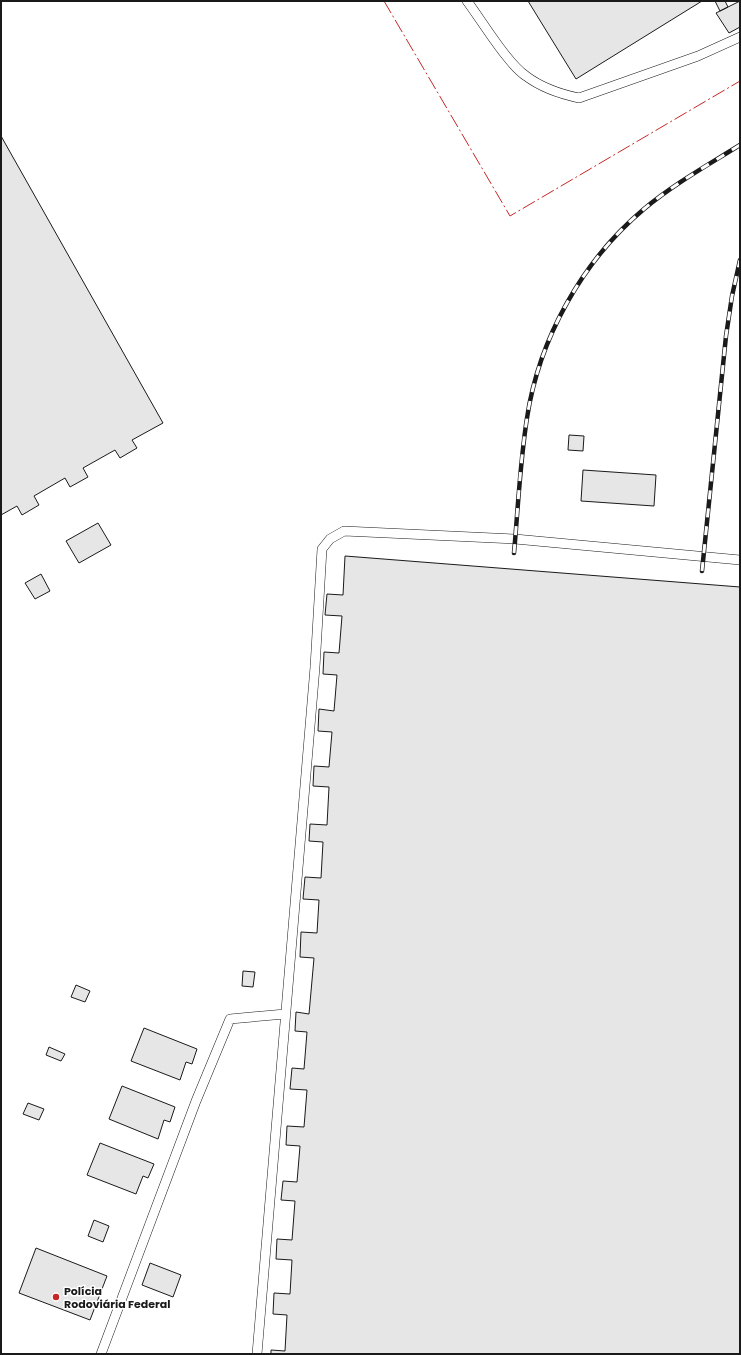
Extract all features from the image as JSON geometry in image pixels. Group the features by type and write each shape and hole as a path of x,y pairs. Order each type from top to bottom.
{"lane":[{"path":"467,1 512,62 524,75 561,94 579,98 698,56 740,37"},
{"path":"256,1354 314,675 322,549 330,539 344,531 507,538 740,560"},
{"path":"111,1354 102,1352 196,1101 230,1018 285,1014"}],"building":[{"path":"528,1 702,1 576,79"},
{"path":"715,1 725,1 728,7 720,11"},
{"path":"740,1 740,27 729,33 716,13"},
{"path":"1,136 163,423 132,440 137,448 120,458 115,450 83,468 88,477 70,487 65,478 34,496 39,505 22,515 17,506 1,515"},
{"path":"569,435 584,436 583,451 568,450"},
{"path":"583,470 656,475 654,506 581,501"},
{"path":"98,523 111,545 79,563 66,541"},
{"path":"345,556 740,587 740,1354 271,1354 271,1350 285,1351 287,1315 273,1314 274,1293 290,1294 292,1260 276,1259 277,1239 292,1240 295,1201 281,1200 283,1181 297,1182 300,1146 286,1145 287,1126 304,1127 307,1090 290,1089 292,1068 304,1069 307,1032 295,1031 296,1012 309,1014 314,958 300,957 301,932 317,933 319,900 303,899 305,877 321,878 323,842 309,841 310,824 327,825 329,787 313,786 314,766 329,767 332,732 318,731 319,709 334,711 337,675 323,674 324,652 339,653 342,616 325,615 327,594 343,595"},
{"path":"41,574 50,591 35,599 25,583"},
{"path":"243,971 255,972 253,987 242,986"},
{"path":"76,985 90,991 85,1002 71,997"},
{"path":"144,1028 197,1049 192,1064 186,1062 180,1080 131,1061"},
{"path":"49,1047 65,1054 61,1061 46,1055"},
{"path":"122,1086 175,1107 170,1122 164,1120 158,1139 109,1119"},
{"path":"28,1103 44,1109 39,1120 23,1114"},
{"path":"100,1143 154,1164 148,1178 143,1176 136,1194 87,1175"},
{"path":"94,1220 109,1226 103,1242 88,1236"},
{"path":"36,1248 107,1276 90,1320 19,1293"},
{"path":"150,1263 181,1275 173,1297 142,1285"}],"railway":[{"path":"514,553 519,485 527,418 533,388 553,330 567,303 583,276 622,229 655,200 703,167 740,145"},
{"path":"702,571 726,336 732,296 740,260"}],"power":[{"path":"384,1 510,216 740,81"}],"place":[{"name":"Polícia Rodoviária Federal","path":"56,1297"}]}
